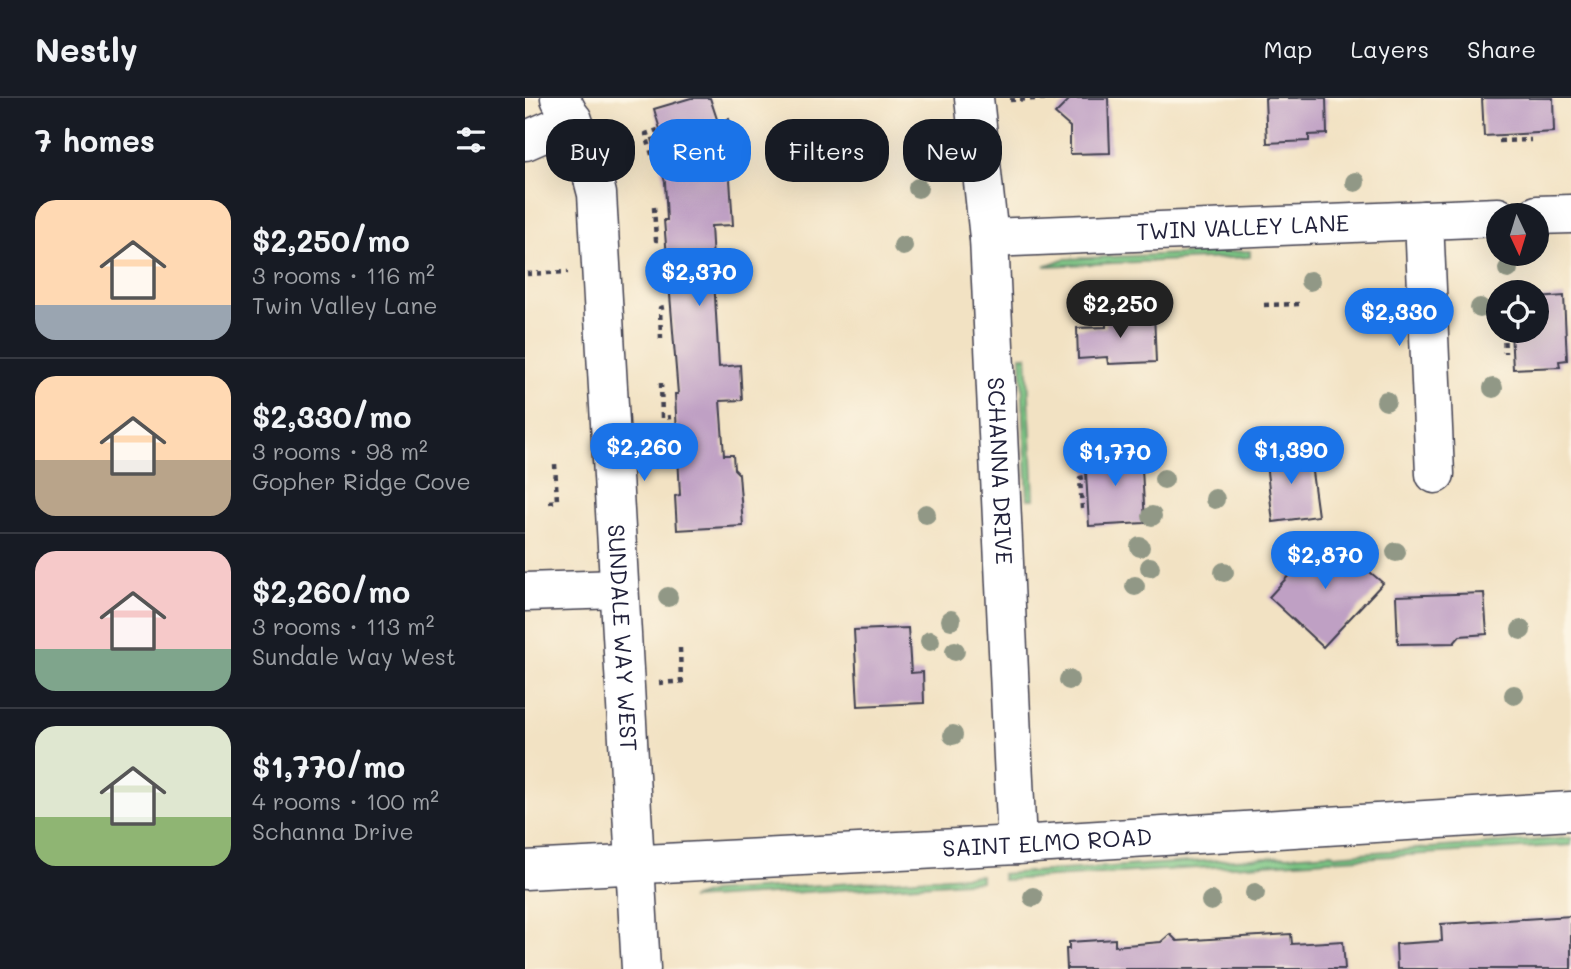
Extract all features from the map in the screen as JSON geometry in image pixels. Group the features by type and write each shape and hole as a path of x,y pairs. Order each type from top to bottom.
{"street":[{"name":"SCHANNA DRIVE","path":"990,99 989,238 1017,845"},
{"path":"525,141 566,109"},
{"name":"SUNDALE WAY WEST","path":"566,109 583,141 593,170 597,194 641,969"},
{"path":"1549,215 1571,214"},
{"name":"TWIN VALLEY LANE","path":"989,238 1486,217"},
{"path":"1424,220 1434,474"},
{"path":"525,592 619,589"},
{"name":"SAINT ELMO ROAD","path":"525,870 1017,845 1571,811"}],"path":[{"path":"990,99 1058,98"},
{"path":"1499,141 1531,140"},
{"path":"654,207 656,240 661,240"},
{"path":"527,274 572,272"},
{"path":"1263,305 1301,304 1301,307"},
{"path":"661,339 660,308 665,307"},
{"path":"1505,343 1505,353"},
{"path":"661,383 662,418 671,417"},
{"path":"549,502 557,501 555,464"},
{"path":"1082,509 1080,478 1085,477"},
{"path":"656,683 684,681 680,648"}],"green space":[{"path":"1250,251 1250,257 1044,266 1064,259"},
{"path":"1021,356 1027,356 1034,499 1028,499"},
{"path":"1571,838 1571,845 1003,880 1002,874 1332,853 1334,855"},
{"path":"981,875 981,881 690,899 712,892"}],"building":[{"path":"691,98 710,98 717,119 657,119 654,109"},
{"path":"1071,98 1108,98 1110,153 1070,154 1070,127 1055,114"},
{"path":"1265,98 1326,98 1327,134 1309,135 1309,141 1267,143"},
{"path":"1482,98 1553,98 1554,132 1484,136"},
{"path":"665,182 730,182 733,225 711,226 719,367 740,365 742,400 720,401 724,455 733,455 734,469 739,474 743,526 677,530 675,496 680,495 675,394 678,394 664,220 667,220"},
{"path":"1564,296 1567,360 1559,361 1560,367 1513,369 1512,343 1549,343 1549,297"},
{"path":"1154,313 1156,362 1108,364 1107,357 1078,359 1077,328 1106,327 1106,316"},
{"path":"1309,450 1318,516 1273,522 1265,455"},
{"path":"1141,451 1145,523 1089,526 1085,454"},
{"path":"1326,535 1383,583 1323,647 1269,597"},
{"path":"1484,593 1487,634 1460,636 1454,643 1398,644 1396,596"},
{"path":"908,628 911,673 923,672 924,703 858,706 854,630"},
{"path":"1571,916 1571,969 1397,969 1396,944 1442,941 1441,924"},
{"path":"1170,934 1177,941 1291,934 1292,944 1343,941 1345,969 1067,969 1066,949 1069,949 1069,942 1115,939 1115,946 1161,942"}]}
